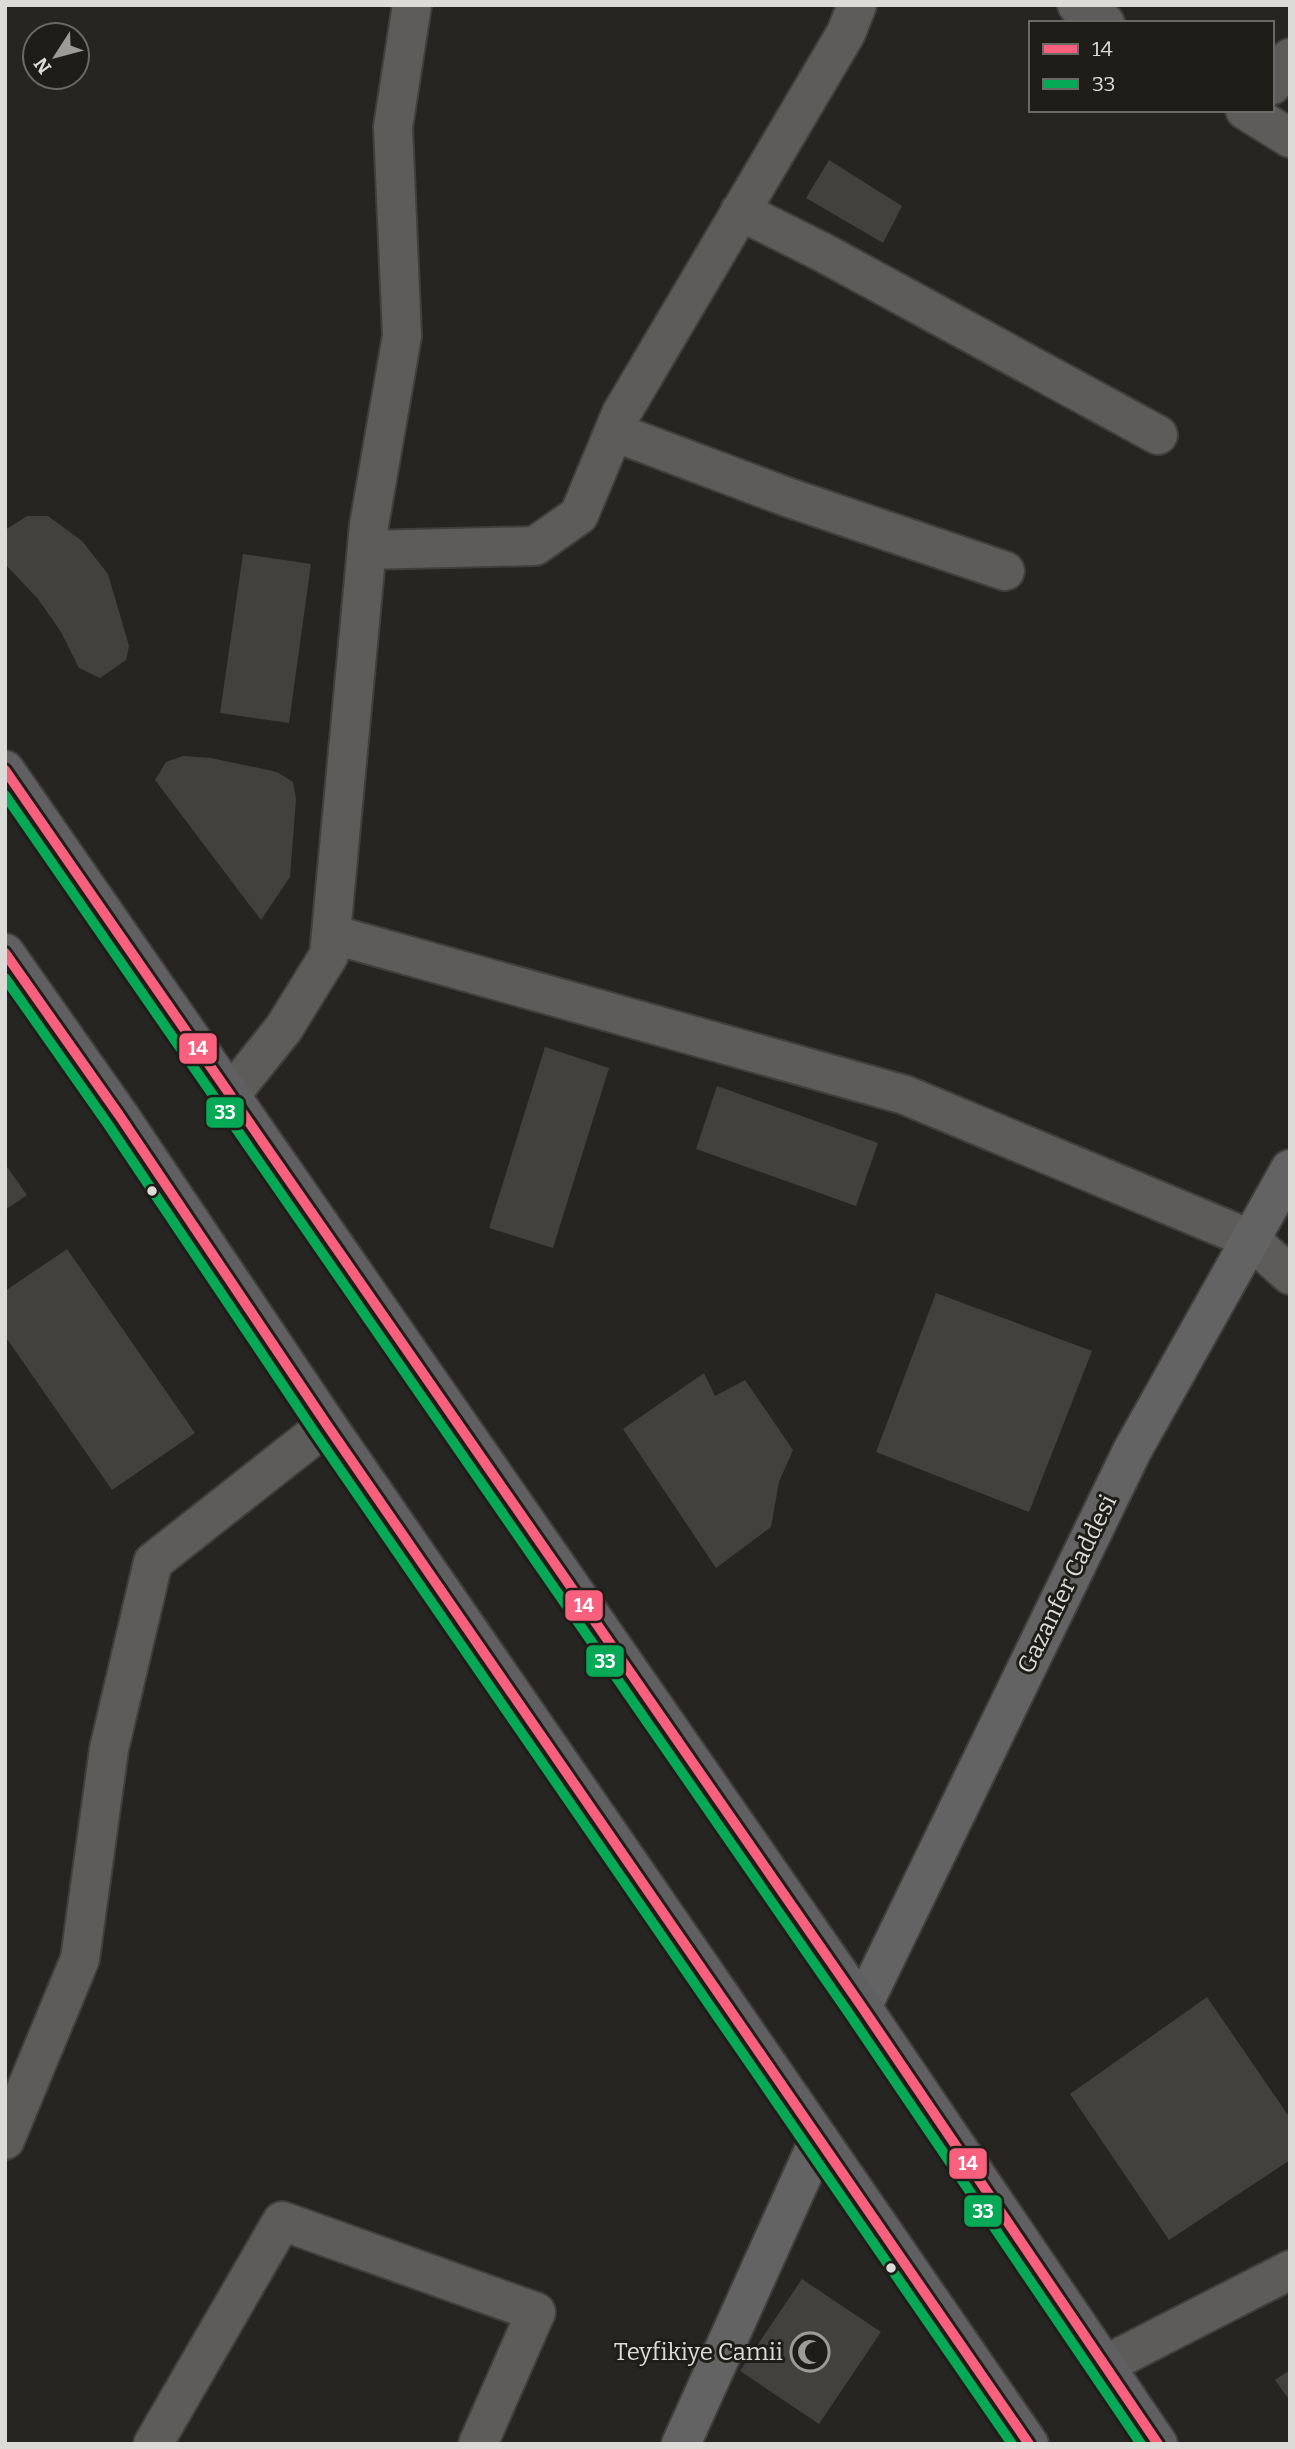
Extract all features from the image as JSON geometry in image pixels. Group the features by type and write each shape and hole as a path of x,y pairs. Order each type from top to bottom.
{"main road":[{"path":"5,770 862,2007 1158,2444"},
{"path":"5,953 119,1115 327,1425 1029,2444"}],"street":[{"path":"231,1094 284,1027 329,955 369,525 402,335 393,127 412,5"},
{"path":"367,550 535,546 579,515 621,414 846,33 857,5"},
{"path":"1077,5 1102,21"},
{"path":"1274,80 1290,58"},
{"path":"1263,112 1290,138"},
{"path":"740,211 824,253 1158,435"},
{"path":"614,432 787,496 1004,571"},
{"path":"331,934 905,1095 1250,1239 1290,1275"},
{"name":"Gazanfer Caddesi","path":"862,2007 1132,1451 1290,1169"},
{"path":"5,2140 80,1959 108,1749 153,1562 327,1425"},
{"path":"681,2444 819,2139"},
{"path":"153,2444 282,2221 536,2312 478,2444"},
{"path":"1105,2365 1290,2270"}],"building":[{"path":"829,160 902,206 883,243 806,198"},
{"path":"27,516 48,516 82,541 108,574 129,646 126,660 100,678 79,668 61,632 38,599 5,564 5,530"},
{"path":"243,554 311,564 289,723 220,713"},
{"path":"183,756 211,758 277,772 293,782 296,799 290,877 261,920 155,780 166,762"},
{"path":"545,1047 609,1068 553,1248 489,1228"},
{"path":"717,1086 878,1143 856,1206 696,1149"},
{"path":"5,1164 27,1195 5,1210"},
{"path":"67,1249 195,1433 112,1490 5,1336 5,1291"},
{"path":"936,1293 1092,1351 1029,1512 876,1452"},
{"path":"704,1373 715,1396 745,1380 793,1450 779,1482 771,1527 716,1568 623,1429"},
{"path":"1207,1997 1290,2118 1290,2160 1169,2240 1070,2094"},
{"name":"Teyfikiye Camii","path":"802,2279 881,2332 819,2424 740,2371"},
{"path":"1290,2370 1290,2401 1275,2380"}],"transit line":[{"name":"14","path":"5,770 862,2007 1158,2444"},
{"name":"33","path":"5,795 850,2015 1141,2444"},
{"name":"14","path":"5,953 119,1115 327,1425 1029,2444"},
{"name":"33","path":"5,978 1012,2444"}],"place":[{"name":"Teyfikiye Camii","path":"810,2352"}]}
